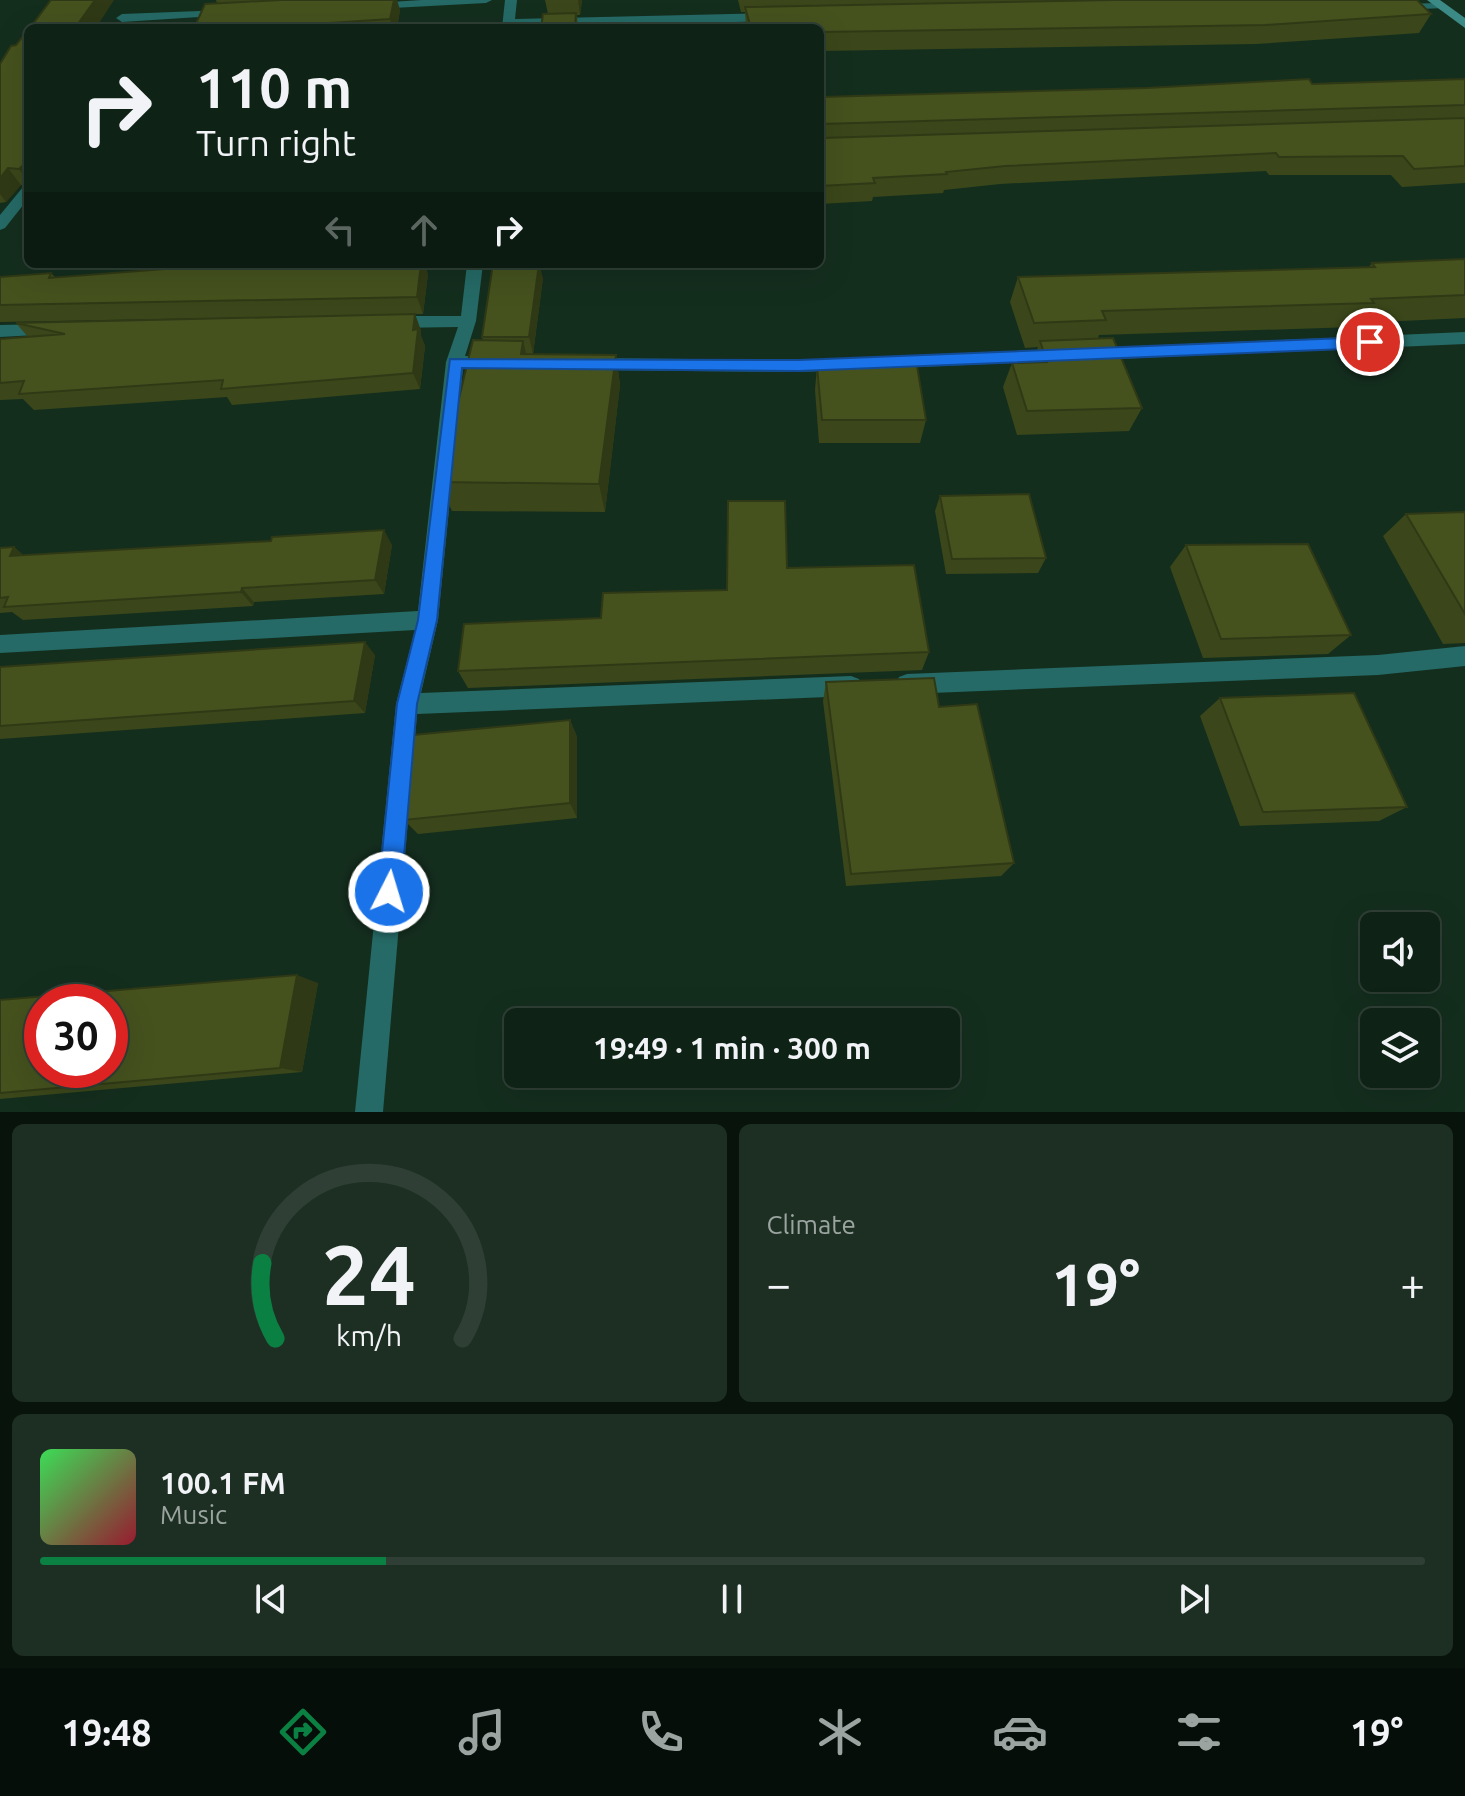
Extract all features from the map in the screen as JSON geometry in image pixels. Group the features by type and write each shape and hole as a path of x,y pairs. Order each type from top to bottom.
{"street":[{"path":"120,23 132,0"},
{"path":"360,6 486,0"},
{"path":"508,24 511,0"},
{"path":"1378,7 1437,3 1465,24"},
{"path":"120,23 233,12"},
{"path":"542,24 779,17"},
{"path":"0,225 24,195"},
{"path":"369,1112 407,704 428,620 455,362 468,321 475,268"},
{"path":"374,323 468,321"},
{"path":"0,331 62,330"},
{"path":"564,363 799,366 1465,338"},
{"path":"455,362 518,363"},
{"path":"0,644 428,620"},
{"path":"407,704 1378,665 1465,656"}],"building":[{"path":"51,0 95,0 78,24 33,24"},
{"path":"394,0 390,19 314,24 196,24 205,4"},
{"path":"1113,0 1417,0 1431,14 1265,25 824,32 824,24 750,24 745,7"},
{"path":"576,13 575,24 542,24 543,14"},
{"path":"24,35 24,165 19,169 8,168 0,178 0,64 11,46 16,45"},
{"path":"1309,79 1312,84 1465,79 1465,105 824,124 824,97 1147,88"},
{"path":"1465,118 1465,166 1414,169 1403,156 1279,157 1276,153 1005,166 947,174 873,178 875,183 824,186 824,138"},
{"path":"1465,259 1465,295 1371,299 1374,303 1102,311 1106,320 1034,323 1018,277 1375,267 1372,263"},
{"path":"179,268 421,268 417,297 0,305 0,277 51,273 49,278"},
{"path":"492,268 538,268 529,337 482,337"},
{"path":"415,314 413,330 418,329 413,373 221,389 223,380 19,394 24,381 0,383 0,339 65,334 16,323"},
{"path":"1113,338 1142,408 1027,411 1012,363 1047,362 1040,341"},
{"path":"473,340 523,341 521,354 616,355 599,484 439,482"},
{"path":"817,366 917,366 926,420 822,420"},
{"path":"1029,494 1046,558 952,559 940,496"},
{"path":"728,501 785,501 787,568 914,565 929,652 458,671 464,624 601,618 603,593 727,590"},
{"path":"1465,512 1465,614 1406,514"},
{"path":"384,530 375,580 4,607 8,597 0,598 0,548 14,547 10,556 271,541 272,537"},
{"path":"1308,544 1351,635 1221,639 1186,545"},
{"path":"365,642 354,701 0,726 0,667"},
{"path":"934,678 939,707 977,704 1014,863 851,874 826,682"},
{"path":"1354,693 1407,807 1263,812 1220,698"},
{"path":"570,720 570,803 404,820 413,735"},
{"path":"297,975 280,1068 128,1082 128,989"},
{"path":"24,998 24,1088 56,1088 0,1093 0,1000"}],"route":[{"path":"389,892 407,704 428,620 455,362 799,366 1370,342"}]}
